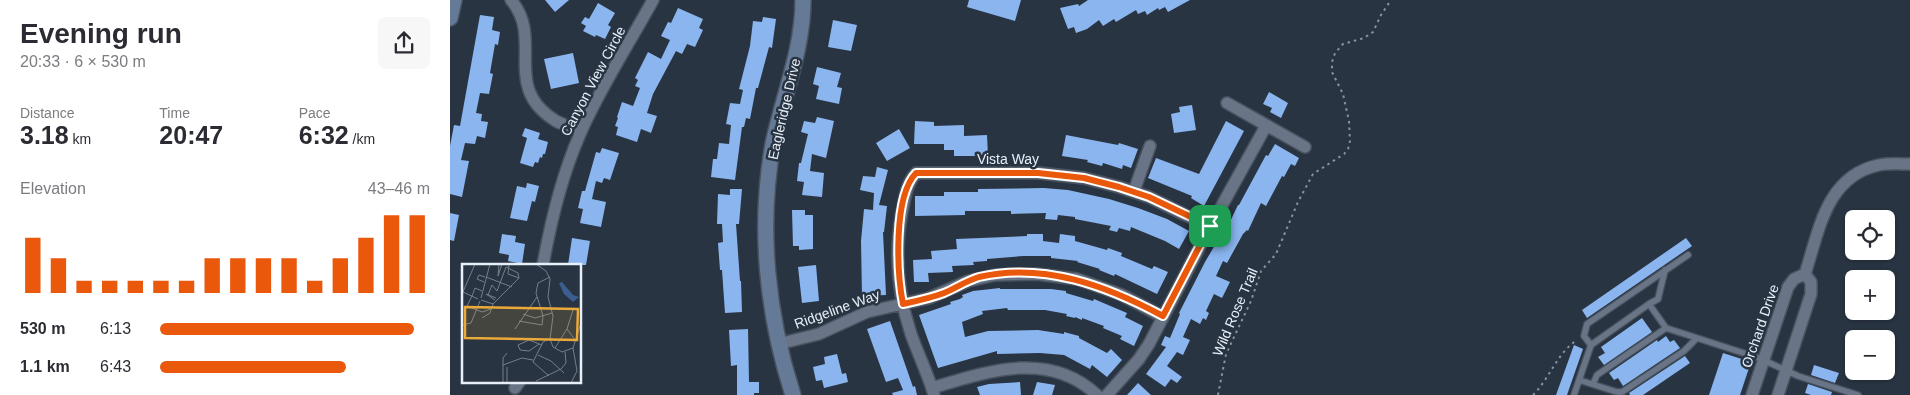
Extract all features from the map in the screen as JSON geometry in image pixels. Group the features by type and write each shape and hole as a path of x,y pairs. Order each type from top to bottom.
{"main road":[{"path":"450,18 454,0"},
{"name":"Eagleridge Drive","path":"793,395 778,344 768,274 767,201 773,146 783,101 800,44 803,0"}],"street":[{"path":"511,0 523,21 526,31 524,70 528,89 539,106 556,120 581,132"},
{"name":"Canyon View Circle","path":"543,264 561,188 581,132 653,0"},
{"path":"1226,103 1305,147"},
{"path":"1107,395 1144,352 1210,226 1266,126"},
{"path":"1134,191 1150,146"},
{"path":"1778,395 1811,294 1811,282 1805,274 1826,209 1835,193 1850,178 1869,168 1879,165 1910,164"},
{"name":"Vista Way","path":"903,304 898,264 899,226 906,191 911,178 916,173 1059,174 1084,178 1134,191 1210,226"},
{"name":"Ridgeline Way","path":"778,344 819,334 867,312 938,295 979,278 1021,273 1061,276 1094,284 1130,299 1163,316"},
{"name":"Orchard Drive","path":"1752,395 1788,287 1794,279 1805,274"},
{"path":"903,304 911,333 933,392 988,372 1016,368 1043,368 1074,378 1088,386 1097,395"}],"lane":[{"path":"1591,345 1584,336 1587,324 1688,255"},
{"path":"1574,395 1591,345 1658,299 1665,270"},
{"path":"1649,304 1666,328 1764,360 1786,371 1858,395"},
{"path":"1593,384 1597,375 1666,328"},
{"path":"1579,380 1622,392 1684,351 1697,338"}],"path":[{"name":"Wild Rose Trail","path":"1218,395 1226,354 1251,301 1261,271 1274,257 1298,202 1313,174 1344,154 1349,146 1350,126 1347,110 1343,94 1332,72 1332,62 1335,53 1343,44 1364,38 1373,32 1391,0"},
{"path":"1533,395 1543,384 1566,348 1578,340"}],"building":[{"path":"545,0 569,0 555,12"},
{"path":"969,0 1021,0 1015,21 967,7"},
{"path":"1088,0 1190,0 1168,12 1165,7 1159,10 1158,8 1147,15 1145,11 1138,14 1136,10 1116,22 1114,19 1103,26 1099,20 1087,29 1076,33 1074,27 1068,29 1060,8 1078,4 1079,6"},
{"path":"598,3 615,13 608,25 611,27 605,39 596,35 595,37 583,31 586,26 581,23 585,17 589,19"},
{"path":"678,8 703,19 699,28 703,30 695,47 687,44 682,54 676,51 653,94 647,113 657,116 651,133 641,129 637,142 616,135 618,127 615,126 622,102 633,106 640,88 635,86 638,80 635,78 648,52 661,59 670,40 661,36 668,22 671,23"},
{"path":"480,15 494,17 492,30 500,32 498,45 495,44 490,73 493,74 489,94 480,93 476,113 482,114 481,121 488,122 485,138 477,136 475,144 465,143 461,160 469,161 462,197 450,194 450,146 454,125 460,126"},
{"path":"763,17 776,19 772,48 769,47 758,88 756,88 750,119 746,118 744,127 742,127 735,180 711,177 713,159 717,159 719,143 729,144 731,125 726,124 730,103 740,104 743,90 739,89 750,46 753,21 762,22"},
{"path":"833,20 857,25 851,51 828,47"},
{"path":"573,53 579,83 551,89 544,59"},
{"path":"817,67 841,73 837,87 842,88 839,104 816,99 819,86 813,84"},
{"path":"1269,92 1288,103 1281,118 1270,112 1272,108 1263,104"},
{"path":"1192,105 1196,130 1174,133 1171,114 1180,112 1179,107"},
{"path":"817,117 834,121 826,158 812,154 810,171 824,173 822,197 802,195 804,182 797,181 799,163 801,163 808,134 801,132 804,121 815,123"},
{"path":"915,121 934,122 934,126 964,125 964,136 987,135 988,156 954,156 954,150 944,150 944,144 914,144"},
{"path":"1226,121 1244,131 1204,206 1191,198 1192,196 1148,178 1156,158 1199,174"},
{"path":"525,128 540,133 538,139 548,142 545,154 543,154 542,158 540,157 538,163 535,162 533,167 520,163 527,138 522,136"},
{"path":"899,129 910,148 887,161 876,143"},
{"path":"1066,135 1118,145 1119,143 1138,149 1131,168 1123,165 1122,169 1103,163 1102,166 1087,162 1088,160 1062,156"},
{"path":"1275,144 1299,158 1295,166 1291,164 1284,177 1282,176 1266,206 1261,203 1248,231 1243,234 1227,263 1223,261 1216,276 1230,282 1222,298 1214,294 1206,311 1209,313 1206,320 1203,318 1200,324 1191,319 1183,337 1190,340 1183,355 1177,352 1167,366 1182,377 1177,383 1171,379 1165,387 1146,374 1166,347 1161,345 1165,336 1170,338 1179,313 1205,262 1222,233 1224,234 1266,155 1268,156"},
{"path":"602,148 619,153 610,180 604,178 602,183 596,181 592,199 606,202 601,227 580,223 583,209 578,208 596,152 600,153"},
{"path":"877,167 888,170 879,205 887,206 883,232 886,295 862,296 861,241 864,209 873,210 874,193 860,190 863,176 875,177"},
{"path":"527,183 539,186 535,202 532,201 527,221 510,218 517,186 526,188"},
{"path":"1044,188 1068,190 1109,199 1167,219 1189,231 1179,249 1131,227 1130,231 1119,228 1117,232 1109,230 1111,226 1075,219 1075,217 1058,215 1057,220 1045,219 1046,213 1011,214 1011,211 965,211 965,215 915,216 915,196 944,196 944,192 978,192 978,189"},
{"path":"730,189 742,189 739,224 736,224 742,312 725,313 718,243 723,242 722,224 717,224 718,194 730,195"},
{"path":"792,210 805,210 805,215 813,215 813,249 799,250 799,246 793,246"},
{"path":"450,213 459,215 454,241 450,240"},
{"path":"502,234 516,236 515,242 525,244 522,264 508,261 509,255 499,253"},
{"path":"1027,234 1043,234 1043,241 1059,243 1060,234 1075,236 1075,241 1107,250 1108,248 1122,253 1121,256 1152,269 1154,266 1168,272 1157,294 1115,274 1114,276 1078,261 1051,258 1051,256 1023,256 987,259 987,261 973,262 974,265 952,266 953,272 928,273 929,282 914,282 913,260 932,259 931,251 957,249 956,239 1027,236"},
{"path":"572,238 590,241 586,265 568,264"},
{"path":"1686,238 1692,246 1587,318 1582,310"},
{"path":"816,265 819,301 802,303 798,267"},
{"path":"1000,288 1066,291 1066,293 1093,301 1094,299 1127,313 1125,317 1143,326 1134,346 1120,339 1122,336 1103,328 1104,326 1082,318 1082,320 1066,316 1067,314 1045,310 1008,310 1007,308 982,311 983,314 962,322 965,337 988,331 1038,330 1064,334 1064,332 1079,336 1079,338 1107,353 1111,349 1122,360 1107,377 1092,365 1090,369 1064,355 1040,353 997,354 997,351 938,368 919,315 951,304 950,302 960,299 963,297 962,295 973,291"},
{"path":"1642,318 1652,332 1604,365 1598,357 1605,353 1601,347"},
{"path":"890,321 917,395 893,395 892,393 903,390 898,378 886,382 867,329"},
{"path":"748,329 749,382 759,382 759,393 754,393 754,395 737,395 737,365 731,366 729,330"},
{"path":"1666,336 1670,342 1674,340 1680,348 1623,386 1618,378 1614,380 1609,373 1657,340 1658,342"},
{"path":"1574,345 1583,349 1567,395 1556,395"},
{"path":"1723,353 1751,362 1740,395 1709,395"},
{"path":"837,354 842,374 846,373 848,382 824,388 822,380 816,381 813,367 825,364 824,357"},
{"path":"1685,356 1690,363 1643,395 1630,395 1629,393"},
{"path":"1814,365 1839,373 1835,383 1811,375"},
{"path":"1020,382 1021,395 980,395 977,387 989,384"},
{"path":"1037,382 1055,385 1052,395 1033,395"},
{"path":"1138,383 1151,395 1127,395"},
{"path":"1808,384 1832,392 1831,395 1811,395 1805,393"}],"route":[{"path":"916,173 1038,173 1084,178 1134,191 1210,226 1163,316 1122,295 1094,284 1061,276 1021,273 995,274 979,278 938,295 903,304 898,264 899,231 908,184 916,173"}]}
